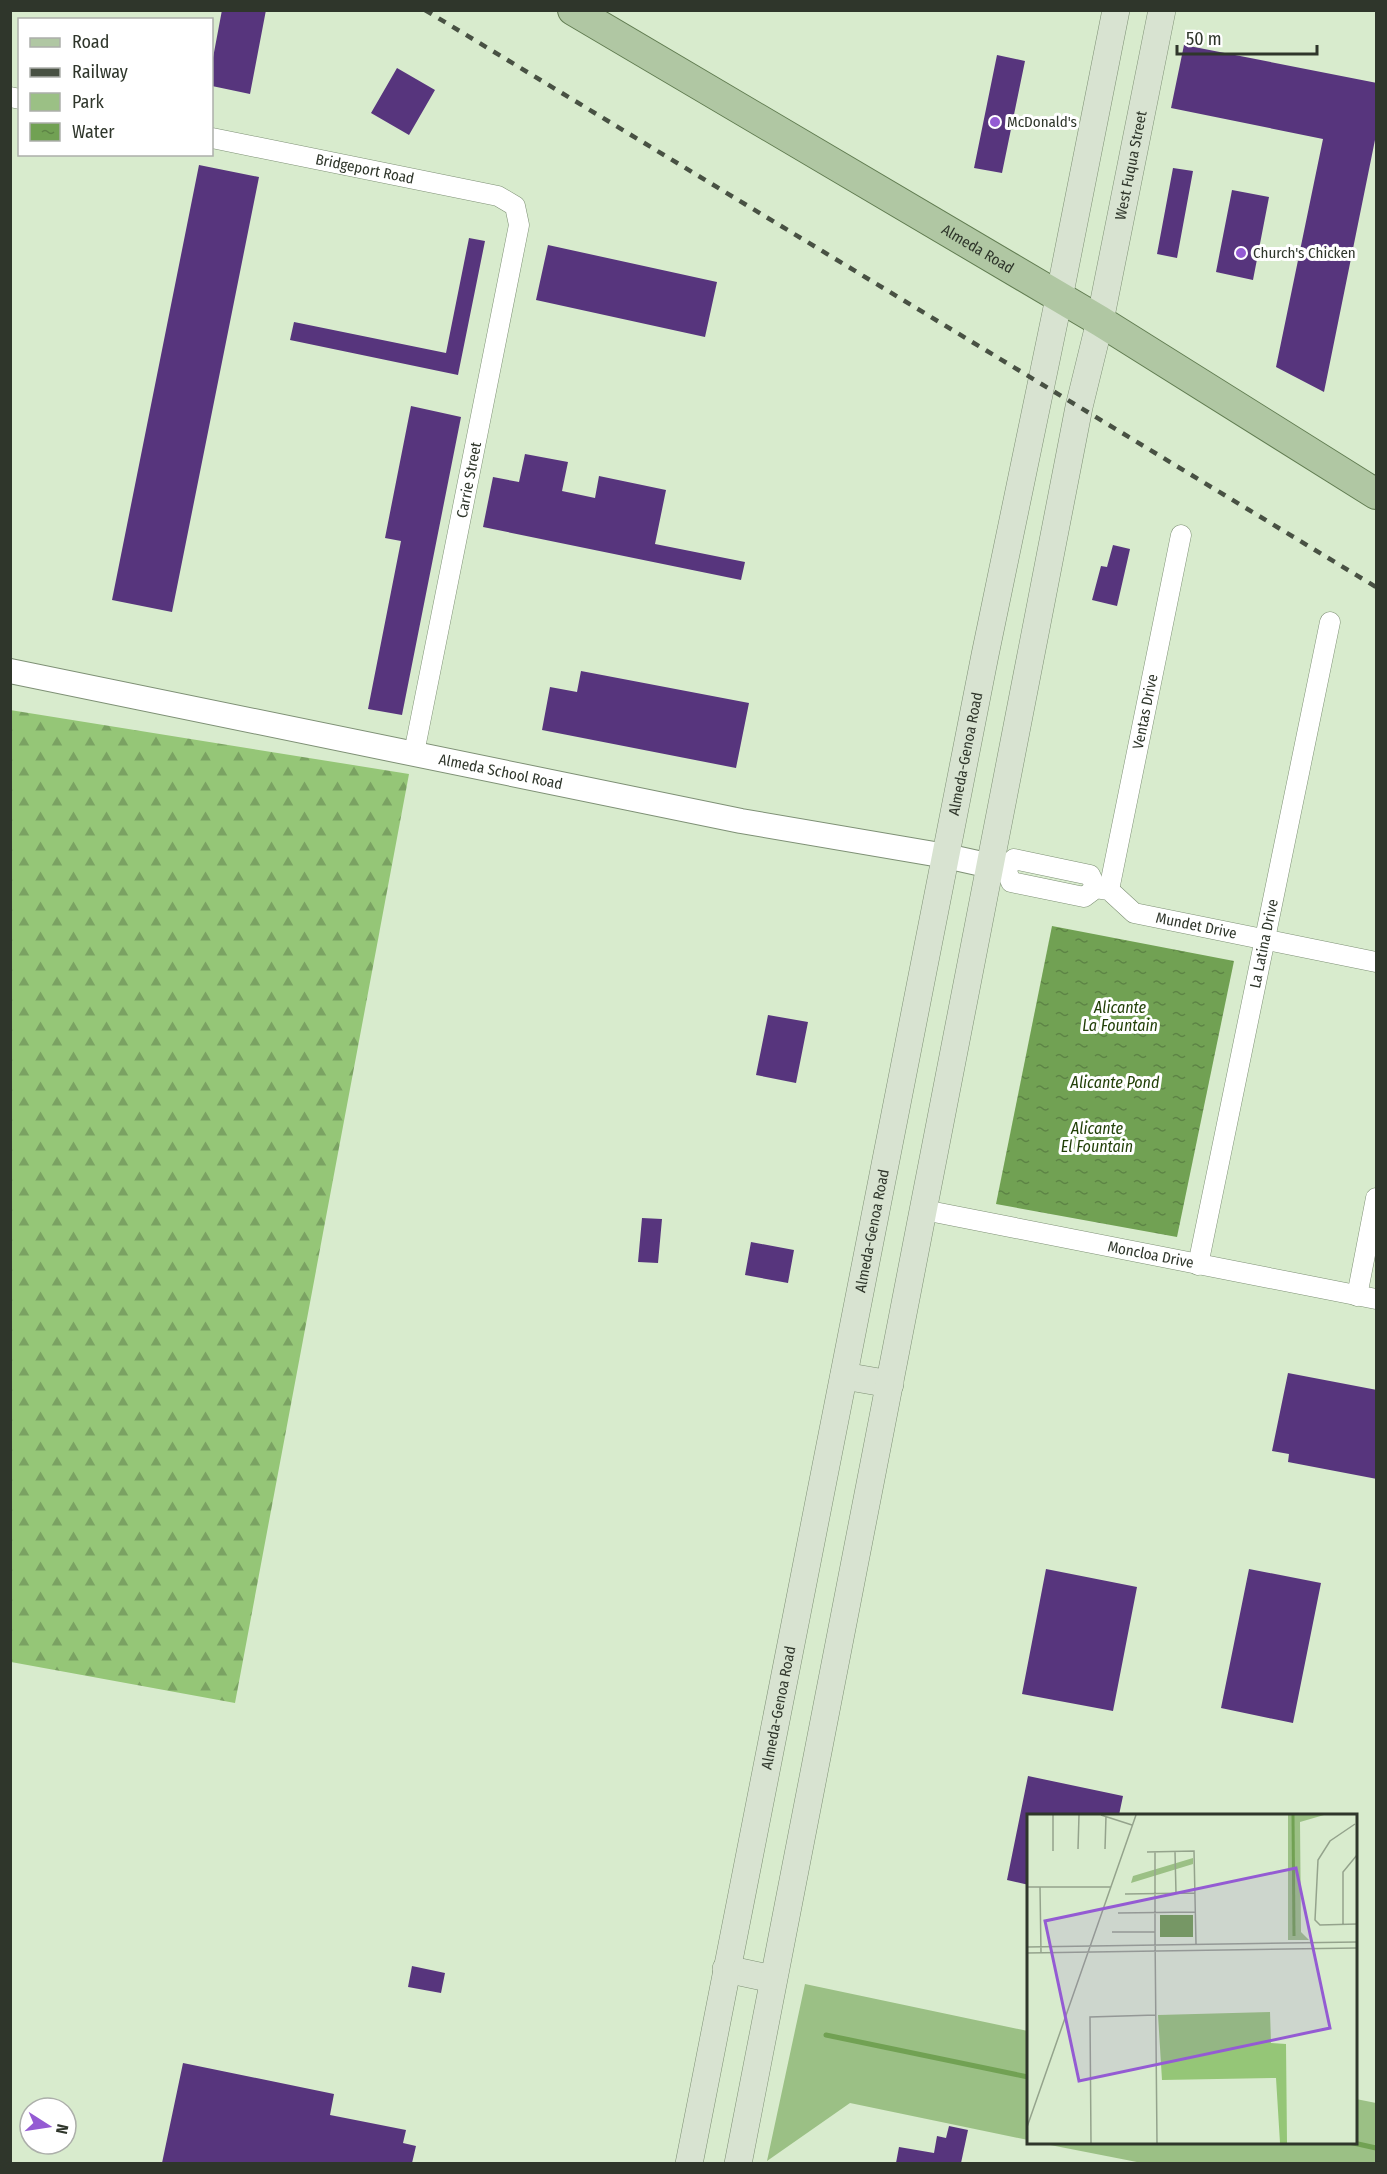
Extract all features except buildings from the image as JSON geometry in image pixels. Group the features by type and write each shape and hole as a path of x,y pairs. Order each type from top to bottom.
{"main road":[{"name":"Almeda Road","path":"573,10 1100,321 1377,494"},
{"path":"1059,298 1116,10"},
{"name":"West Fuqua Street","path":"1100,321 1162,10"},
{"name":"Almeda-Genoa Road","path":"689,2163 985,655 1059,298"},
{"path":"738,2163 924,1210 998,868 1030,664 1079,407 1100,321"},
{"path":"985,655 1030,664"},
{"path":"844,1376 890,1383"},
{"path":"726,1969 773,1979"}],"street":[{"name":"Bridgeport Road","path":"213,138 498,196 515,206"},
{"name":"Carrie Street","path":"414,753 519,225 515,206"},
{"name":"Ventas Drive","path":"1102,889 1181,535"},
{"name":"La Latina Drive","path":"1198,1265 1330,622"},
{"name":"Almeda School Road","path":"10,671 741,821 946,856 998,868"},
{"path":"998,868 1011,882 1084,897 1102,889"},
{"name":"Mundet Drive","path":"1102,889 1134,913 1377,962"},
{"path":"1357,1296 1377,1198"},
{"name":"Moncloa Drive","path":"924,1210 1377,1299"}],"green space":[{"path":"10,710 409,774 235,1703 11,1662"},
{"path":"805,1984 1027,2031 1027,2140 850,2103 767,2161"},
{"path":"1357,2099 1376,2103 1376,2163 1142,2163 1045,2144 1357,2144"}],"water":[{"name":"Alicante Pond","path":"1052,926 1234,961 1177,1237 996,1204"}],"waterway":[{"path":"826,2035 1027,2077"},
{"path":"1357,2144 1376,2148"}],"railway":[{"path":"425,10 1376,587"}],"place":[{"name":"McDonald's","path":"995,122"},
{"name":"Church's Chicken","path":"1241,253"}],"water label":[{"name":"Alicante La Fountain","path":"1120,1016"},
{"name":"Alicante El Fountain","path":"1097,1137"}]}
